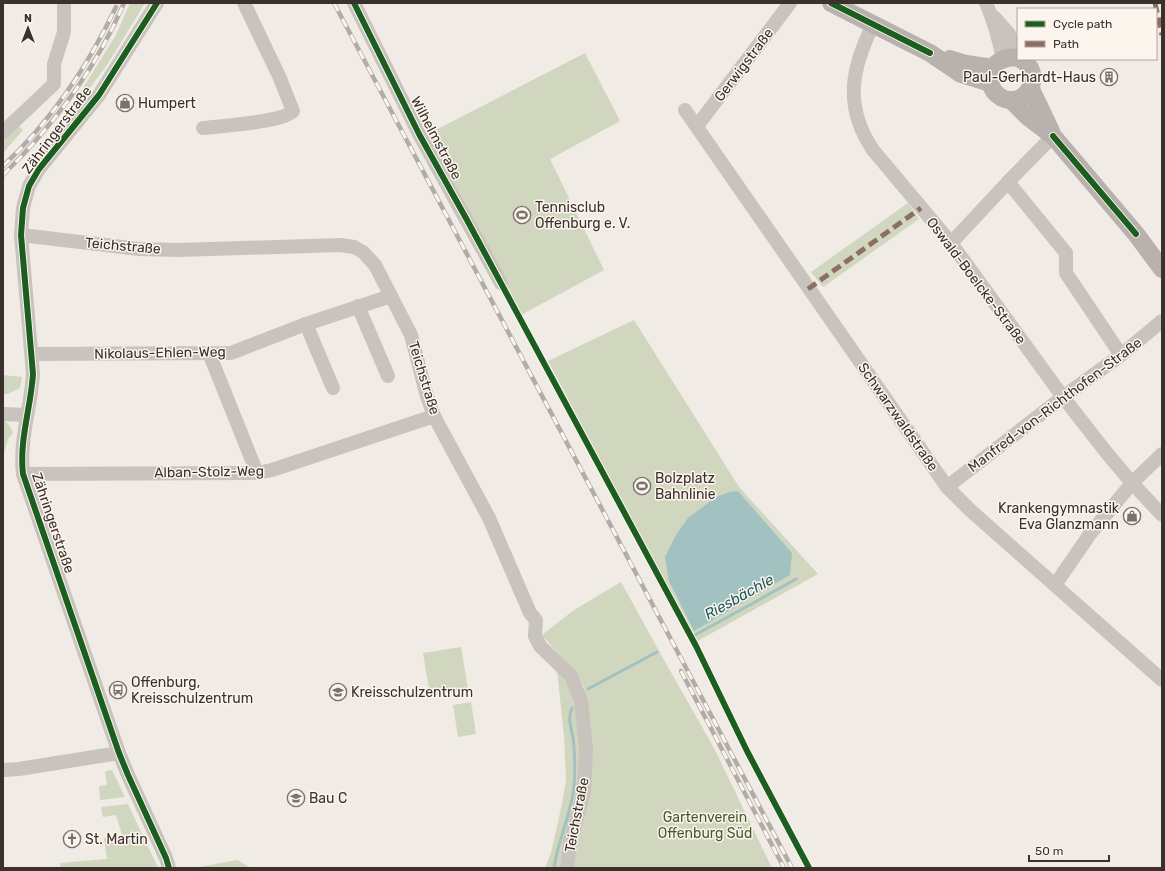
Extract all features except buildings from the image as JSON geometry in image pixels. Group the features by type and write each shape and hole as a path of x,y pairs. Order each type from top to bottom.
{"main road":[{"path":"831,3 930,53 966,64 1007,64 1029,66 1032,71 1033,83 1031,88 1023,97 1011,100 1004,99 994,92 1007,64"},
{"path":"1031,88 1053,136"},
{"path":"1011,100 1027,116 1053,136 1136,234 1162,269"},
{"path":"1136,234 1162,253"}],"street":[{"path":"3,132 54,84 54,64 64,32 64,3"},
{"name":"Zähringerstraße","path":"157,3 99,95 38,169 29,186 23,208 21,235 33,374 32,391 21,458 23,474 119,753 170,865"},
{"path":"203,128 278,119 290,115 293,111 279,76 244,3"},
{"name":"Wilhelmstraße","path":"354,3 419,134 501,283"},
{"name":"Gerwigstraße","path":"697,126 790,3"},
{"path":"988,8 1007,64"},
{"name":"Oswald-Boelcke-Straße","path":"873,25 857,63 854,83 854,99 860,127 865,138 873,150 951,243 1063,397 1132,483 1162,515"},
{"name":"Schwarzwaldstraße","path":"685,110 947,487 970,510 1162,680"},
{"path":"951,243 1053,136"},
{"path":"1008,182 1066,253 1066,273 1121,355"},
{"name":"Teichstraße","path":"21,235 139,249 178,250 340,245 354,247 363,252 375,265 411,335 426,393 434,416 489,518 530,613 536,620 534,636 540,646 571,676 581,702 586,749 584,792 570,842 567,868"},
{"name":"Nikolaus-Ehlen-Weg","path":"32,354 231,353 306,324 391,296"},
{"path":"358,306 388,376"},
{"name":"Manfred-von-Richthofen-Straße","path":"947,487 1063,397 1121,355 1162,321"},
{"path":"306,324 333,388"},
{"path":"209,353 257,473"},
{"path":"3,414 27,415"},
{"name":"Alban-Stolz-Weg","path":"23,474 257,473 272,470 434,416"},
{"path":"1055,585 1090,534 1132,483 1162,454"},
{"path":"3,770 19,769 119,753"}],"green space":[{"path":"130,3 145,3 109,62 76,107 73,104 116,35"},
{"name":"Tennisclub Offenburg e. V.","path":"585,53 620,121 550,159 604,270 521,315 426,135"},
{"path":"18,125 23,130 3,153 3,138"},
{"path":"908,203 919,219 823,287 811,272"},
{"path":"634,320 739,487 818,574 696,642 548,361"},
{"path":"3,375 22,377 20,388 3,395"},
{"path":"3,420 10,425 13,433 8,439 3,457"},
{"name":"Gartenverein Offenburg Süd","path":"621,582 714,748 772,868 574,868 586,699 583,685 542,635 574,610"},
{"path":"461,647 468,689 430,695 423,653"},
{"path":"557,670 565,675 576,700 581,777 564,868 545,868 551,853 566,780 564,736"},
{"path":"471,702 476,734 458,737 453,705"},
{"path":"112,770 125,797 100,800 99,786 107,785 105,771"},
{"path":"128,804 158,868 61,868 60,863 107,859 104,838 122,835 116,815 103,817 101,807"},
{"path":"237,860 251,868 194,868"}],"water":[{"path":"738,491 792,553 790,575 694,631 669,581 665,557 676,535 688,518 716,497"}],"waterway":[{"name":"Riesbächle","path":"693,636 796,579"},
{"name":"Riesbächle","path":"588,689 657,652"},
{"name":"Riesbächle","path":"554,868 574,787 574,742 570,717 572,708"}],"railway":[{"path":"3,175 22,156 72,95 100,51 124,3"},
{"path":"334,3 792,868"},
{"path":"3,166 53,112 93,51 116,7"},
{"path":"681,671 784,868"}],"marked path":[{"path":"1155,3 1156,8"},
{"path":"1157,12 1162,35"},
{"path":"808,289 921,208"}],"cycle path":[{"path":"157,3 99,95 39,169 29,186 23,208 21,235 33,374 22,461 23,474 119,753 166,858 169,868"},
{"path":"354,3 419,134 467,220 696,646 747,751 809,868"},
{"path":"831,3 930,53"},
{"path":"1053,136 1136,234"}],"place":[{"name":"Paul-Gerhardt-Haus","path":"1109,77"},
{"name":"Humpert","path":"125,103"},
{"name":"Tennisclub Offenburg e. V.","path":"522,215"},
{"name":"Bolzplatz Bahnlinie","path":"642,486"},
{"name":"Krankengymnastik Eva Glanzmann","path":"1132,516"},
{"name":"Offenburg, Kreisschulzentrum","path":"118,690"},
{"name":"Kreisschulzentrum","path":"338,692"},
{"name":"Bau C","path":"296,798"},
{"name":"St. Martin","path":"72,839"}]}
